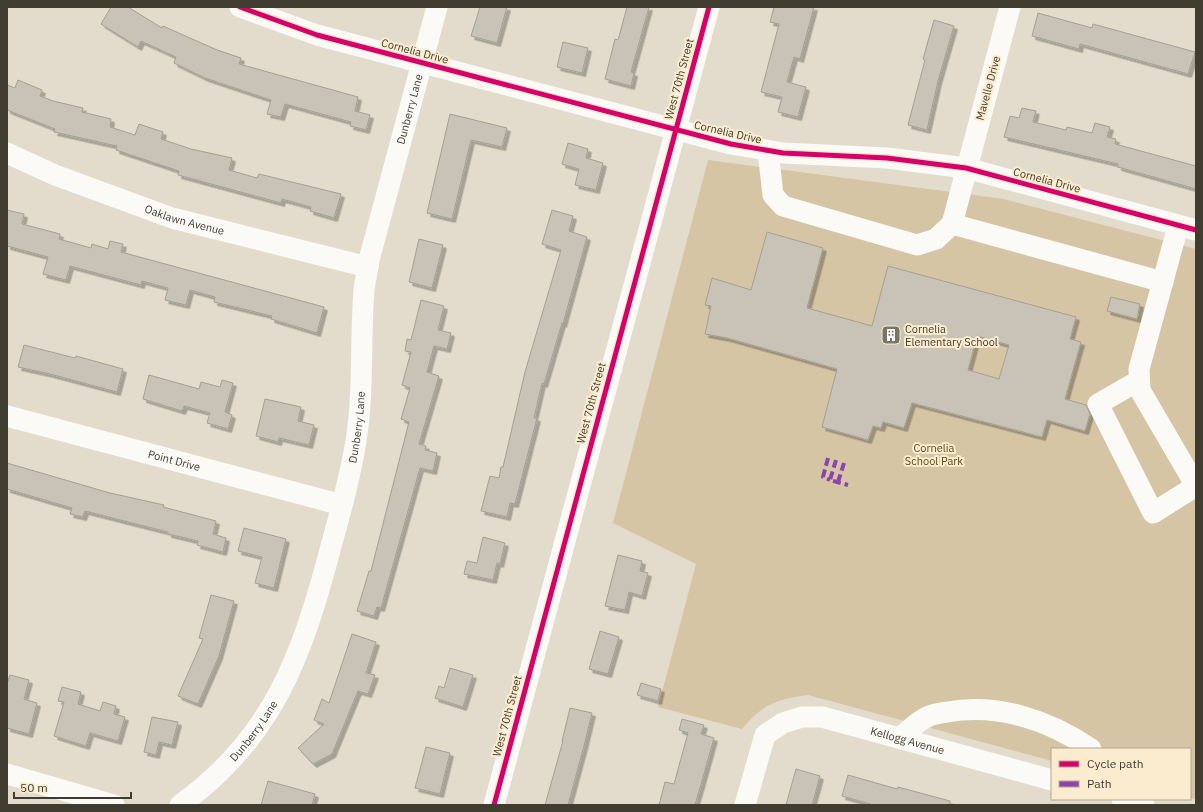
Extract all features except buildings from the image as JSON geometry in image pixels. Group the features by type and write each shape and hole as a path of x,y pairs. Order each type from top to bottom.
{"street":[{"name":"Cornelia Drive","path":"240,7 317,35 731,144 768,151 845,157 887,158 966,168 1187,228"},
{"name":"Dunberry Lane","path":"180,805 220,773 246,744 269,712 288,677 313,613 342,505 356,441 360,395 364,290 368,267 437,7"},
{"name":"West 70th Street","path":"494,805 708,7"},
{"name":"Mavelle Drive","path":"952,224 1010,7"},
{"path":"768,151 773,195 783,206 917,245 936,239 952,224 1163,282"},
{"name":"Oaklawn Avenue","path":"7,153 70,181 172,218 368,267"},
{"path":"1138,381 1098,404 1153,513 1196,486 1140,390 1138,381 1139,369 1163,282 1187,228"},
{"name":"Point Drive","path":"7,416 342,505"},
{"path":"900,738 928,716 960,710 995,710 1035,719 1070,735 1090,748"},
{"name":"Kellogg Avenue","path":"745,805 765,735 783,723 802,717 822,717 1051,780"},
{"path":"7,774 114,805"},
{"path":"1126,800 1144,805"}],"green space":[{"name":"Cornelia School Park","path":"708,160 1004,199 1196,249 1196,799 1191,798 1191,748 1051,748 1051,761 808,695 770,704 756,714 742,729 658,707 696,564 613,523"}],"marked path":[{"path":"828,458 823,477 830,480"},
{"path":"836,460 830,480 848,485"},
{"path":"838,482 844,463"}],"cycle path":[{"path":"240,7 317,35 731,144 783,153 887,158 966,168 1196,230"},
{"path":"494,805 709,7"}],"place":[{"name":"Cornelia Elementary School","path":"891,335"}]}
